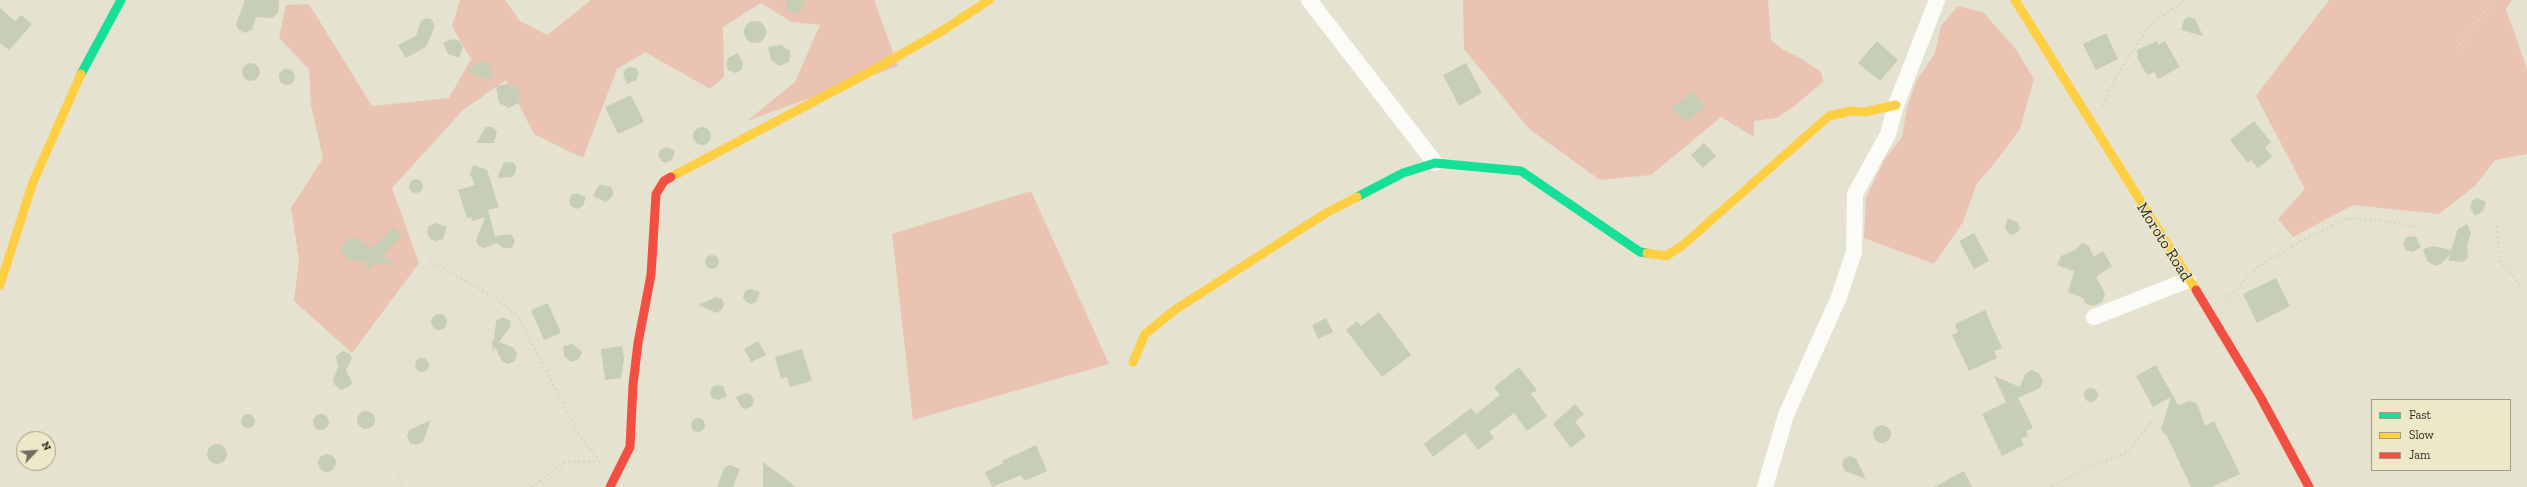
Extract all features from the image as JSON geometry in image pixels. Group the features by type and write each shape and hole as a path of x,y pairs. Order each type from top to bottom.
{"street":[{"path":"0,285 32,182 88,59 121,0"},
{"path":"612,484 630,447 638,343 651,275 656,194 664,181 866,74 989,0"},
{"path":"1309,0 1435,163"},
{"path":"1765,487 1786,416 1839,297 1854,252 1855,194 1888,134 1896,105 1937,0"},
{"name":"Moroto Road","path":"2015,0 2188,280 2212,315 2261,398 2309,487"},
{"path":"1133,362 1145,334 1176,309 1326,213 1403,173 1435,163 1521,171 1640,252 1666,256 1683,245 1829,116 1850,111 1865,112 1896,105"},
{"path":"2094,317 2188,280"}],"path":[{"path":"2093,128 2116,77 2148,27 2184,0"},
{"path":"2457,49 2494,0"},
{"path":"2212,315 2256,268 2304,239 2349,218 2386,221 2420,228"},
{"path":"2497,226 2499,260 2520,286 2527,290"},
{"path":"430,262 494,297 519,318 575,427 599,460 612,484"},
{"path":"2052,487 2085,469 2129,450 2154,419"},
{"path":"531,487 566,462 599,460"},
{"path":"399,477 402,487"}],"shaded area":[{"path":"460,0 505,0 520,21 547,35 591,0 874,0 898,66 747,121 795,82 820,25 792,22 761,3 723,27 724,77 710,89 645,52 617,69 583,158 534,134 506,80 463,110 392,188 419,263 352,353 294,301 299,260 291,208 323,158 311,106 309,69 279,38 286,5 309,4 372,106 449,98 471,59 452,26"},
{"path":"1463,0 1768,0 1771,40 1782,49 1800,58 1821,72 1823,82 1792,108 1776,118 1754,121 1754,137 1721,117 1651,175 1600,180 1529,129 1464,49"},
{"path":"2329,0 2512,0 2506,9 2527,69 2527,154 2495,160 2475,186 2439,214 2353,205 2293,237 2278,219 2305,189 2256,96"},
{"path":"1958,6 1983,12 2015,48 2034,79 2020,129 1994,164 1977,183 1963,222 1934,264 1864,238 1866,198 1884,160 1902,137 1907,107 1917,80 1935,53 1941,26"},
{"path":"1031,191 1109,364 913,420 892,234"}],"building":[{"path":"245,0 279,0 278,13 272,18 256,17 252,30 245,33 239,30 236,24"},
{"path":"786,0 805,0 801,11 794,14 787,9"},
{"path":"0,8 15,21 21,15 32,24 9,50 0,43"},
{"path":"2189,17 2195,19 2203,36 2181,30 2184,20"},
{"path":"427,18 432,20 435,26 426,47 406,58 398,45 416,36 421,21"},
{"path":"755,21 763,24 766,32 763,40 755,43 747,40 744,32 747,24"},
{"path":"2106,33 2118,59 2096,70 2083,44"},
{"path":"453,39 460,41 463,47 459,58 448,54 443,43"},
{"path":"1877,41 1898,60 1880,81 1858,63"},
{"path":"2157,41 2158,45 2165,41 2180,67 2158,79 2154,72 2147,75 2138,59 2137,50"},
{"path":"781,45 790,51 790,56 789,62 779,66 771,60 768,47"},
{"path":"738,53 743,64 741,70 735,73 728,70 726,64 728,58"},
{"path":"481,61 490,63 492,78 481,78 466,70"},
{"path":"251,63 257,66 260,72 257,78 251,81 245,78 242,72 245,66"},
{"path":"1466,63 1482,93 1459,106 1443,75"},
{"path":"630,67 636,68 639,74 636,80 627,84 623,75 625,69"},
{"path":"284,69 290,69 295,74 293,83 290,85 284,85 279,80 279,74"},
{"path":"508,84 517,88 520,93 518,103 509,108 499,103 496,86"},
{"path":"1693,91 1705,107 1686,122 1671,108"},
{"path":"631,95 644,122 618,134 605,107"},
{"path":"2254,121 2271,142 2265,147 2272,157 2258,168 2251,160 2248,163 2230,140"},
{"path":"486,127 493,127 497,132 494,143 476,143"},
{"path":"698,127 706,127 711,132 709,143 706,145 698,145 693,140 693,132"},
{"path":"1704,143 1716,156 1703,168 1691,155"},
{"path":"666,147 675,151 672,160 666,163 661,161 658,155 660,150"},
{"path":"504,162 514,163 516,167 515,174 511,177 497,178"},
{"path":"473,165 487,170 499,207 488,210 495,236 511,234 515,241 512,248 503,248 497,243 484,248 479,246 476,241 485,217 472,221 471,217 467,218 458,190 475,185 470,174"},
{"path":"413,179 419,179 423,183 423,189 419,193 413,193 409,189 409,183"},
{"path":"602,185 611,187 613,191 613,196 606,202 593,196 598,186"},
{"path":"576,193 586,197 583,206 577,209 571,206 569,201 571,195"},
{"path":"2477,198 2486,202 2483,211 2475,216 2470,207 2472,201"},
{"path":"2008,218 2017,222 2020,227 2018,232 2013,235 2008,233 2005,228"},
{"path":"436,223 447,227 443,239 436,241 430,239 427,232 429,226"},
{"path":"2467,224 2471,233 2467,245 2468,257 2465,261 2460,262 2448,260 2450,254 2441,264 2436,266 2427,261 2423,249 2434,246 2451,250 2458,229"},
{"path":"393,227 402,235 383,256 396,265 376,263 367,271 366,262 349,260 342,253 341,248 346,239 356,238 372,248"},
{"path":"1974,233 1989,261 1974,269 1959,241"},
{"path":"2410,236 2416,237 2421,247 2412,252 2406,250 2403,244 2405,238"},
{"path":"2082,243 2088,245 2094,257 2103,251 2112,266 2096,277 2105,294 2102,302 2094,306 2086,304 2083,298 2068,292 2074,271 2057,265 2061,256 2075,250"},
{"path":"709,255 715,255 719,259 719,265 715,269 709,269 705,265 705,259"},
{"path":"2276,278 2290,306 2257,323 2243,294"},
{"path":"750,289 760,292 756,302 751,304 746,302 743,297 745,291"},
{"path":"716,297 722,299 724,304 722,310 717,313 698,305"},
{"path":"548,303 561,333 544,340 531,310"},
{"path":"1985,310 2002,348 1994,351 1997,358 1969,371 1952,335 1958,332 1955,326 1957,323"},
{"path":"1379,312 1411,355 1382,377 1346,330 1357,321 1361,326"},
{"path":"439,314 445,316 447,322 445,328 439,330 433,328 431,322 433,316"},
{"path":"502,317 511,321 510,327 499,342 514,348 517,354 515,361 508,364 502,361 495,347 493,351 492,340 494,340 496,321"},
{"path":"1326,318 1333,332 1318,339 1312,325"},
{"path":"758,341 766,355 751,362 744,349"},
{"path":"573,344 582,352 579,359 571,362 564,356 563,346"},
{"path":"622,346 624,358 621,378 605,380 601,349"},
{"path":"802,349 812,381 790,387 787,377 781,379 775,357"},
{"path":"343,351 350,354 352,358 346,370 352,382 350,386 341,390 334,384 333,380 338,367 336,356"},
{"path":"419,358 425,358 429,362 429,368 425,372 419,372 415,368 415,362"},
{"path":"2156,365 2178,405 2189,401 2194,402 2198,406 2205,426 2214,421 2240,474 2212,487 2191,487 2167,436 2161,430 2171,397 2153,407 2136,376"},
{"path":"1519,367 1537,390 1531,394 1547,416 1527,431 1514,413 1489,432 1494,438 1478,450 1465,433 1433,457 1424,444 1471,408 1476,414 1500,395 1494,387"},
{"path":"2032,370 2039,373 2043,381 2040,388 2018,398 2033,428 2026,431 2028,436 2021,439 2024,445 2002,456 1982,414 2006,402 1994,376 2020,387 2025,374"},
{"path":"717,385 723,386 727,396 718,400 712,398 710,393 712,387"},
{"path":"2088,388 2094,388 2098,392 2098,398 2094,402 2088,402 2084,398 2084,392"},
{"path":"746,393 751,395 754,400 752,406 746,409 741,407 736,397"},
{"path":"1575,404 1584,414 1575,422 1586,436 1571,448 1553,424"},
{"path":"366,411 372,414 375,420 372,426 366,429 360,426 357,420 360,414"},
{"path":"245,414 251,414 255,418 255,424 251,428 245,428 241,424 241,418"},
{"path":"321,414 327,416 329,422 327,428 321,430 315,428 313,422 315,416"},
{"path":"695,418 701,418 705,422 705,428 701,432 695,432 691,428 691,422"},
{"path":"431,420 423,442 416,445 410,443 407,436 409,430"},
{"path":"1878,425 1886,425 1891,430 1889,441 1886,443 1878,443 1873,438 1873,430"},
{"path":"217,444 224,447 227,454 224,461 217,464 210,461 207,454 210,447"},
{"path":"1036,445 1047,471 1025,481 1021,475 992,487 985,472 1003,463 1002,461"},
{"path":"323,454 331,454 336,459 334,470 331,472 323,472 318,467 318,459"},
{"path":"1850,456 1856,459 1866,479 1845,471 1842,465 1844,459"},
{"path":"763,462 796,487 763,487"},
{"path":"730,465 740,469 733,487 717,487 724,468"},
{"path":"1964,471 1972,487 1934,487"}],"traffic: fast":[{"path":"81,74 121,0"},
{"path":"1357,197 1403,173 1435,163 1521,171 1640,252 1647,253"}],"traffic: slow":[{"path":"671,177 866,74 942,31 989,0"},
{"path":"2015,0 2196,290"},
{"path":"0,285 33,182 81,74"},
{"path":"1647,253 1666,256 1683,245 1829,116 1850,111 1865,112 1896,105"},
{"path":"1133,362 1145,334 1176,309 1326,213 1357,197"}],"traffic: jam":[{"path":"610,487 630,447 633,385 638,343 651,275 656,194 664,181 671,177"},
{"path":"2196,290 2261,398 2309,487"}]}
